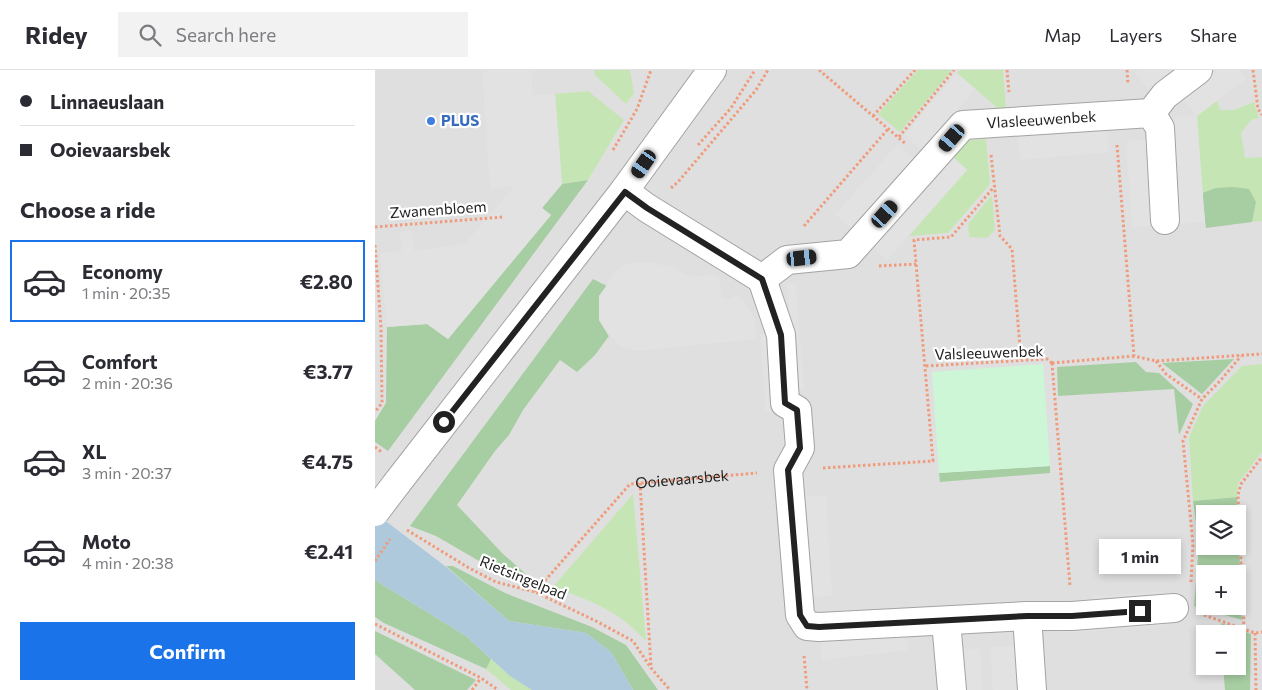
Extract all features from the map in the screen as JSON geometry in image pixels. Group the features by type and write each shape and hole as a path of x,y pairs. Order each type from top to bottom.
{"street":[{"path":"375,512 625,192 712,70"},
{"path":"1165,220 1159,128 1151,113 1165,95 1198,70"},
{"name":"Vlasleeuwenbek","path":"787,260 848,254 963,125 1151,113"},
{"path":"625,192 647,208 762,279 781,335 785,403 797,410 800,448 788,470 800,615 807,626 819,627 1027,616 1072,616 1182,609"},
{"path":"762,279 787,260"},
{"path":"1027,616 1032,690"},
{"path":"946,621 952,690"}],"path":[{"path":"678,182 756,90 769,70"},
{"path":"819,70 930,163"},
{"path":"873,116 915,70"},
{"path":"899,138 954,70"},
{"path":"1253,70 1258,109 1262,115"},
{"name":"Vlasleeuwenbek","path":"1114,115 1134,356"},
{"path":"989,124 1000,236 1012,249 1021,360"},
{"path":"787,260 789,244 888,128"},
{"path":"926,366 913,240 951,237 994,187"},
{"name":"Zwanenbloem","path":"375,226 503,217"},
{"path":"375,245 381,327 382,403 375,412"},
{"path":"1134,356 1156,361 1262,354"},
{"path":"1232,625 1182,609 1193,544 1183,442 1202,399 1220,381 1241,355"},
{"name":"Valsleeuwenbek","path":"926,366 1047,359 1052,363 1134,356"},
{"path":"1156,361 1166,374 1202,399"},
{"path":"1052,363 1072,616"},
{"name":"Ooievaarsbek","path":"535,592 630,484 788,470 933,461 926,366"},
{"path":"1244,625 1239,495 1241,484 1262,457"},
{"path":"640,483 651,668"},
{"name":"Rietsingelpad","path":"407,530 469,568 497,582 535,592 633,640 651,668 670,690"},
{"path":"375,624 481,678 498,690"},
{"path":"1246,630 1255,633 1262,632"},
{"path":"1255,633 1256,690"},
{"path":"473,690 481,678"}],"shaded area":[{"path":"375,70 1262,70 1262,690 375,690"},
{"path":"482,70 535,70 532,75 532,95 555,94 562,184 542,208 551,215 448,339 427,324 387,327 380,253 402,251 400,232 411,231 414,251 465,244 515,186 490,189"},
{"path":"1138,70 1180,70 1151,93 1135,73"},
{"path":"1217,70 1239,70 1246,79 1197,116 1205,222 1179,224 1171,117 1196,116 1182,97"},
{"path":"957,73 975,89 923,151 904,135"},
{"path":"1107,127 1109,152 1020,160 1018,135"},
{"path":"1152,139 1158,225 1132,227 1126,141"},
{"path":"898,144 916,160 853,230 835,214"},
{"path":"950,154 967,170 887,260 870,244"},
{"path":"629,263 653,263 674,268 690,277 712,275 719,277 722,299 730,299 738,294 754,317 757,339 637,351 620,346 609,336 599,320 599,296 618,269"},
{"path":"787,283 796,283 804,390 795,391"},
{"path":"772,333 778,411 766,412 760,334"},
{"path":"826,496 832,596 811,597 804,497"},
{"path":"1172,591 1172,599 1092,604 1091,596"},
{"path":"1172,614 1171,625 1063,633 1054,625"},
{"path":"906,630 908,650 822,660 820,640"},
{"path":"1016,646 1019,690 993,690 990,647"},
{"path":"980,648 983,690 961,690 958,650"}],"green space":[{"path":"594,70 630,70 634,93 626,104 595,75"},
{"path":"918,70 952,70 900,132 878,114"},
{"path":"960,70 1003,70 1006,109 1000,110 957,73"},
{"path":"588,91 624,120 588,180 562,184 555,94"},
{"path":"1217,100 1220,110 1234,110 1254,102 1259,118 1251,120 1241,133 1245,158 1262,157 1262,221 1252,222 1256,202 1248,189 1216,188 1202,193 1197,116"},
{"path":"986,139 990,184 948,233 909,236 967,170 950,154 962,141"},
{"path":"588,180 388,451 375,442 375,421 386,403 387,327 427,324 448,339 551,215 542,208 562,184"},
{"path":"1233,187 1249,189 1256,202 1252,222 1206,228 1202,193 1216,188"},
{"path":"992,195 995,230 987,238 969,237 968,224"},
{"path":"593,279 607,286 599,296 599,320 609,336 595,355 577,372 560,360 523,410 509,435 495,451 457,505 503,554 526,574 510,579 436,536 410,526"},
{"path":"1234,359 1202,394 1162,363"},
{"path":"1136,362 1146,372 1159,373 1193,404 1179,435 1174,389 1058,396 1057,367"},
{"path":"1043,364 1050,466 939,473 932,372"},
{"path":"1262,364 1262,452 1238,483 1237,497 1193,501 1189,437 1203,406 1242,366"},
{"path":"1050,466 1050,473 940,482 939,473"},
{"path":"633,494 646,641 636,630 614,614 592,602 553,587"},
{"path":"1237,497 1237,505 1196,505 1196,522 1193,501"},
{"path":"1198,555 1239,555 1240,565 1197,565"},
{"path":"446,566 453,566 505,593 592,627 626,645 658,690 633,690 611,652 586,633 509,621"},
{"path":"375,580 466,636 491,659 486,669 384,623 375,617"},
{"path":"1196,581 1196,607 1194,606"},
{"path":"1225,615 1242,615 1242,620"},
{"path":"375,631 476,680 467,690 415,690 375,654"},
{"path":"1246,632 1251,634 1250,690 1225,690 1224,675 1246,675"},
{"path":"491,659 510,676 532,690 511,690 486,669"}],"water":[{"path":"375,513 445,566 509,621 586,633 611,652 633,690 532,690 510,676 466,636 375,580"}],"place":[{"name":"PLUS","path":"431,121"}],"route":[{"path":"444,422 625,192 647,208 762,279 781,335 785,403 797,410 800,448 788,470 800,615 807,626 819,627 1027,616 1072,616 1140,611"}]}
